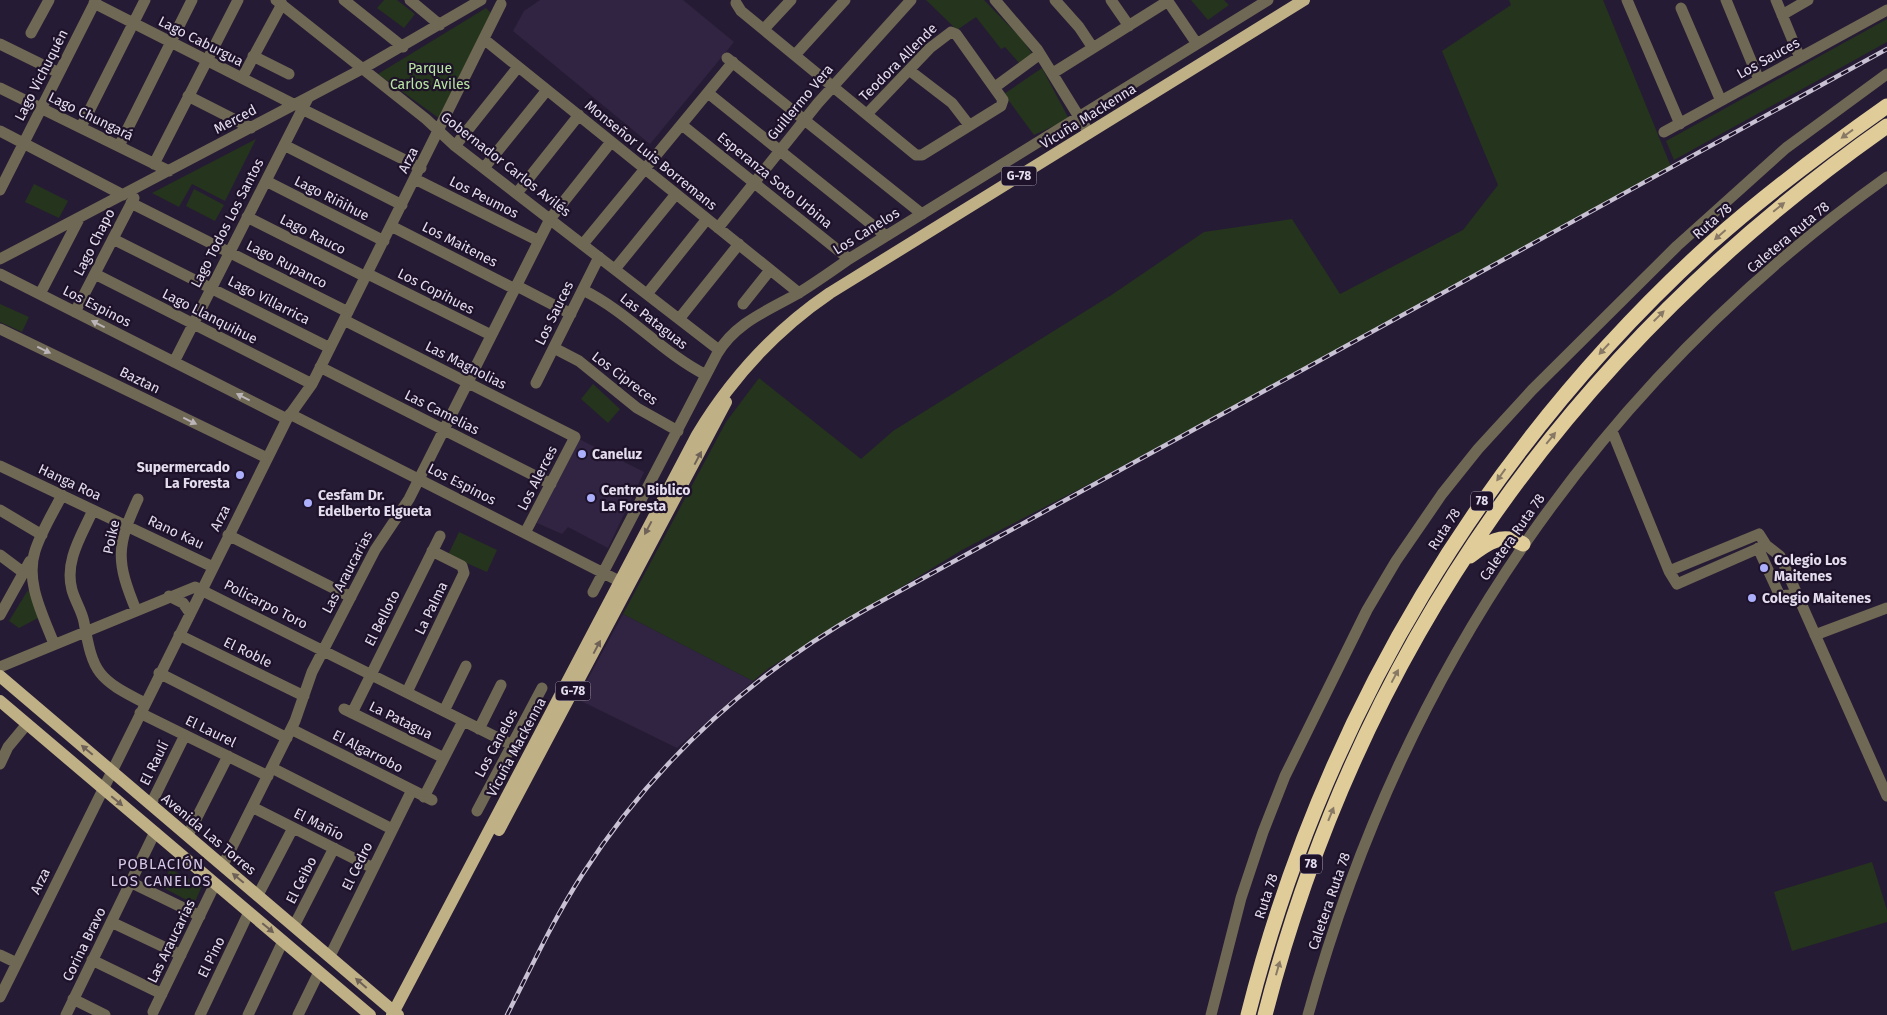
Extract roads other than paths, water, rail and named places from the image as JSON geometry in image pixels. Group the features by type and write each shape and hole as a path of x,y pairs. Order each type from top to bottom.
{"highway":[{"name":"Ruta 78","path":"1248,1015 1287,884 1338,755 1370,688 1407,619 1483,499 1570,388 1619,333 1674,278 1781,185 1887,106"},
{"name":"78","path":"1265,1015 1296,907 1342,787 1393,679 1461,562 1542,449 1590,390 1642,333 1744,237 1817,178 1887,126"},
{"path":"1461,562 1493,540 1508,538 1523,544"}],"main road":[{"name":"Vicuña Mackenna","path":"397,1014 624,584 697,435 720,399 745,366 781,330 818,301 1304,0"},
{"name":"Avenida Las Torres","path":"0,676 397,1014"},
{"path":"0,701 370,1015"}],"street":[{"path":"32,33 49,0"},
{"path":"81,127 145,0"},
{"path":"119,146 192,0"},
{"path":"154,164 238,0"},
{"path":"344,0 403,47"},
{"path":"410,0 440,25"},
{"path":"764,29 791,0"},
{"path":"795,55 845,0"},
{"path":"894,0 907,4"},
{"path":"995,0 1040,54 1089,133"},
{"path":"1055,0 1079,27 1093,48"},
{"path":"1111,0 1129,26"},
{"path":"1627,0 1680,124"},
{"path":"1726,0 1759,80"},
{"path":"1776,0 1800,58"},
{"path":"1782,15 1808,0"},
{"name":"Merced","path":"0,260 80,217 127,199 140,186 251,128 299,107 308,98 403,47 478,1"},
{"name":"Arza","path":"0,997 288,416 312,384 439,133 485,40 500,1"},
{"path":"733,1 741,11 918,156 969,125 952,102 909,70"},
{"path":"1053,73 1167,1 1198,44"},
{"name":"Los Canelos","path":"593,592 719,350 740,327 799,293 849,259 1198,44 1264,1"},
{"name":"Lago Caburgua","path":"95,2 421,168"},
{"name":"Lago Vichuquén","path":"0,190 95,2"},
{"path":"242,78 279,2"},
{"name":"Gobernador Carlos Avilés","path":"279,2 362,70 426,119 455,146 719,350"},
{"name":"Guillermo Vera","path":"718,228 804,119 907,4"},
{"path":"1681,8 1721,101"},
{"name":"Los Sauces","path":"1664,132 1887,10"},
{"name":"Teodora Allende","path":"867,114 939,39 951,32 956,34 995,87 1003,102 969,125"},
{"name":"Monseñor Luis Borremans","path":"485,40 799,293"},
{"path":"0,44 59,73"},
{"path":"995,87 1040,54"},
{"path":"253,56 289,74"},
{"path":"583,244 708,94 730,60 922,214"},
{"path":"455,146 518,67"},
{"path":"1211,1015 1241,898 1263,832 1285,776 1367,610 1396,561 1442,494 1478,449 1525,398 1677,246 1786,148 1887,74"},
{"name":"Lago Chungará","path":"0,88 169,171"},
{"path":"484,168 547,90"},
{"path":"708,94 886,236"},
{"path":"188,96 251,128"},
{"name":"Lago Todos Los Santos","path":"174,362 284,145 299,107"},
{"path":"517,193 579,116"},
{"name":"Esperanza Soto Urbina","path":"682,125 849,259"},
{"name":"Lago Rupanco","path":"0,131 346,316"},
{"name":"Las Araucarias","path":"223,865 289,734 312,672 374,550 405,507 550,218 611,142"},
{"path":"284,145 402,205"},
{"name":"Caletera Ruta 78","path":"1308,1015 1352,876 1398,765 1458,649 1523,544 1571,479 1686,350 1761,278 1820,228 1887,177"},
{"name":"Los Peumos","path":"415,179 539,241"},
{"name":"Lago Riñihue","path":"266,181 384,241"},
{"path":"615,269 676,194"},
{"name":"Lago Chapo","path":"75,312 113,239 127,199"},
{"path":"40,294 80,217"},
{"name":"Lago Rauco","path":"247,217 367,275"},
{"path":"647,294 707,219"},
{"name":"Los Maitenes","path":"392,226 516,287"},
{"name":"Lago Villarrica","path":"113,239 330,348"},
{"path":"679,318 739,244"},
{"name":"Los Sauces","path":"536,383 599,257"},
{"path":"742,304 770,270"},
{"name":"Los Espinos","path":"0,274 174,362 419,480 624,584"},
{"name":"Lago Llanquihue","path":"95,274 312,384"},
{"name":"Los Copihues","path":"367,275 491,336"},
{"path":"516,287 571,314"},
{"name":"Las Pataguas","path":"583,290 609,304 673,356 706,375"},
{"name":"Las Magnolias","path":"346,316 468,383 575,437"},
{"name":"Baztan","path":"0,329 267,458"},
{"name":"Los Cipreces","path":"554,348 579,361 637,408 678,431"},
{"name":"Las Camelias","path":"320,367 551,484"},
{"path":"1612,431 1669,571 1759,534 1780,596 1797,594"},
{"name":"Los Alerces","path":"525,533 575,437"},
{"name":"Hanga Roa","path":"0,466 126,526"},
{"path":"1,610 24,572 62,495"},
{"name":"Poike","path":"136,610 121,566 126,526 138,499"},
{"path":"0,510 42,535"},
{"name":"El Laurel","path":"93,510 73,554 69,571 70,584 84,621 86,641 101,676 142,708 185,735 392,829"},
{"name":"Rano Kau","path":"126,526 213,566"},
{"path":"228,535 351,597"},
{"name":"El Belloto","path":"348,711 371,674 440,536"},
{"path":"1762,547 1780,556 1887,796"},
{"path":"35,550 32,571 34,587 54,644"},
{"name":"La Palma","path":"407,692 464,573 462,566 432,551"},
{"path":"0,555 24,572"},
{"name":"Policarpo Toro","path":"0,667 168,596 190,588 202,588 512,745"},
{"path":"168,596 183,603 190,613"},
{"path":"1815,635 1887,608"},
{"name":"El Roble","path":"179,635 304,696"},
{"path":"444,711 466,666"},
{"name":"El Algarrobo","path":"160,673 428,799 444,758"},
{"path":"479,729 501,685"},
{"name":"Los Canelos","path":"477,811 542,688"},
{"name":"La Patagua","path":"348,711 444,758"},
{"path":"444,758 463,721"},
{"path":"0,764 11,744 27,724"},
{"name":"El Raulí","path":"151,804 185,735"},
{"path":"188,836 228,756"},
{"name":"El Cedro","path":"330,956 412,790"},
{"name":"El Mañío","path":"252,807 373,868"},
{"path":"258,895 293,828"},
{"name":"Corina Bravo","path":"66,1015 155,832"},
{"name":"El Ceibo","path":"294,926 334,848"},
{"path":"130,882 200,916"},
{"name":"Las Araucarias","path":"153,1012 215,884"},
{"name":"El Pino","path":"200,1015 249,912"},
{"path":"111,922 181,955"},
{"path":"248,1015 283,941"},
{"path":"0,955 17,963"},
{"path":"92,960 162,994"},
{"path":"298,1015 319,972"},
{"path":"73,999 105,1015"}],"railway":[{"path":"507,1015 561,909 610,834 673,759 708,724 784,662 824,634 867,609 1887,49"}],"place":[{"name":"Caneluz","path":"582,454"},
{"name":"Supermercado La Foresta","path":"240,475"},
{"name":"Centro Biblico La Foresta","path":"591,498"},
{"name":"Cesfam Dr. Edelberto Elgueta","path":"308,503"},
{"name":"Colegio Los Maitenes","path":"1764,568"},
{"name":"Colegio Maitenes","path":"1752,598"}],"district":[{"name":"POBLACIÓN LOS CANELOS","path":"161,872"}],"park label":[{"name":"Parque Carlos Aviles","path":"430,76"}]}
